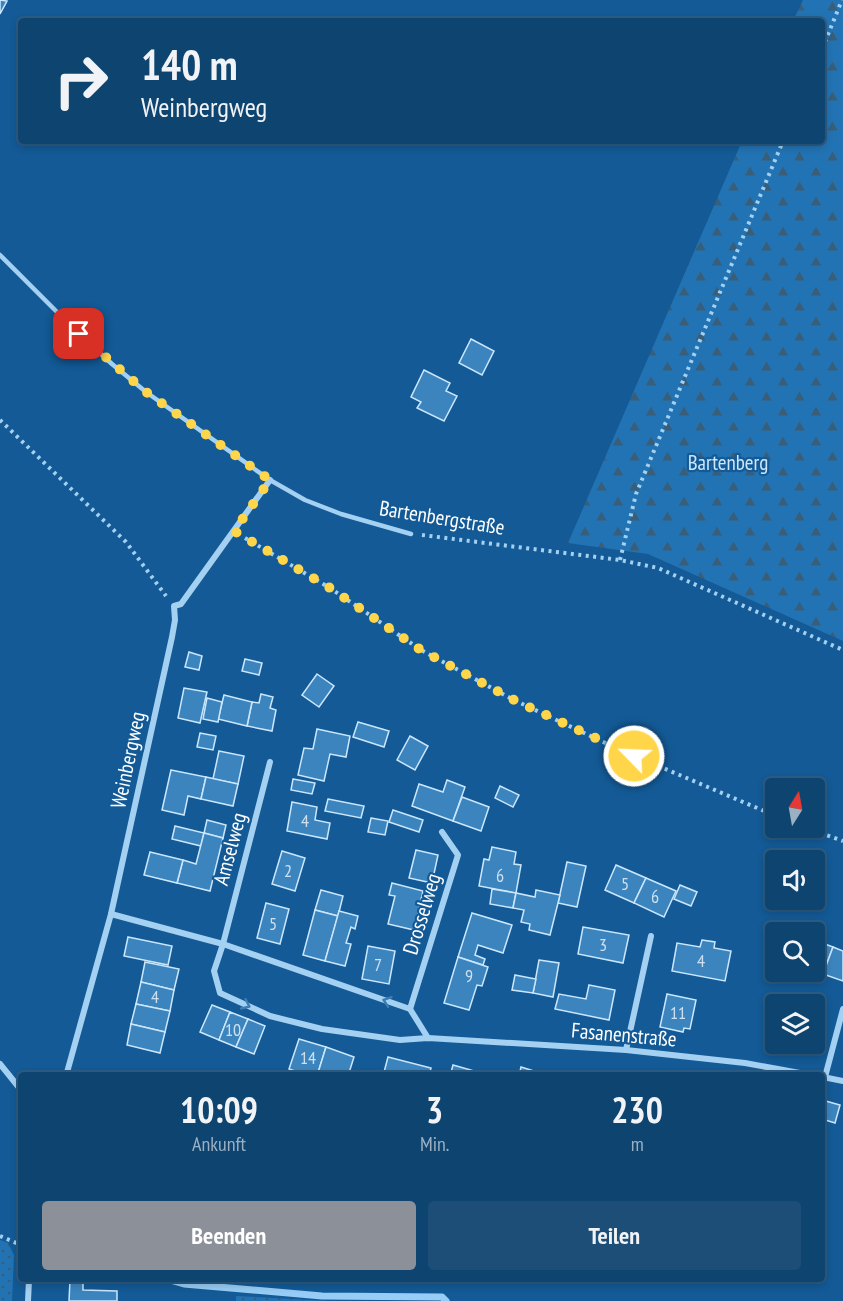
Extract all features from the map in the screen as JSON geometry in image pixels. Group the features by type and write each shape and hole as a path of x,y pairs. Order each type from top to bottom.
{"street":[{"path":"174,606 181,604 270,480"},
{"name":"Weinbergweg","path":"67,1072 111,914 172,637 175,620 174,606"},
{"name":"Amselweg","path":"223,944 270,762"},
{"name":"Drosselweg","path":"410,1009 458,855 442,832"},
{"path":"111,914 223,944 410,1009 428,1038"},
{"path":"626,1050 651,936"},
{"name":"Fasanenstraße","path":"223,944 214,971 220,993 270,1016 322,1029 400,1040 428,1038 626,1050 744,1063 794,1072"},
{"path":"825,1073 843,1009"},
{"path":"0,1064 18,1086"},
{"path":"825,1077 843,1081"},
{"path":"28,1301 29,1282"}],"lane":[{"name":"Bartenbergstraße","path":"0,255 79,334 120,371 270,480 305,500 341,514 411,534"}],"path":[{"path":"825,42 842,0"},
{"path":"621,560 636,494 782,144"},
{"path":"0,420 126,542 174,606"},
{"path":"234,531 330,588 421,650 514,700 616,748 765,811"},
{"name":"Bartenbergstraße","path":"411,534 621,560 658,568 843,650"},
{"path":"825,835 843,841"},
{"path":"0,1236 18,1244"}],"green space":[{"name":"Bartenberg","path":"803,0 843,0 843,641 648,554 568,543 741,144 825,144 825,18 794,18"},
{"path":"0,1240 8,1243 14,1255 12,1301 0,1301"},
{"path":"236,1296 330,1301 236,1301"}],"building":[{"path":"0,0 7,1 0,14"},
{"path":"471,339 494,351 482,375 459,363"},
{"path":"424,370 450,383 446,391 457,396 444,421 417,408 421,402 411,397"},
{"path":"189,652 202,656 199,670 185,667"},
{"path":"245,659 262,663 259,675 242,671"},
{"path":"317,674 334,686 319,707 302,695"},
{"path":"184,688 207,692 200,723 178,718"},
{"path":"261,694 273,697 270,708 276,710 272,731 247,726 252,702 259,703"},
{"path":"224,695 252,702 247,726 218,719"},
{"path":"207,698 222,702 218,722 203,719"},
{"path":"358,722 389,731 384,747 353,737"},
{"path":"317,729 350,736 346,757 330,754 324,781 298,775 304,748 313,749"},
{"path":"200,733 216,736 213,750 197,747"},
{"path":"410,736 428,746 415,770 397,760"},
{"path":"219,751 244,756 238,784 213,779"},
{"path":"171,770 206,777 201,799 188,796 184,815 162,810"},
{"path":"206,777 238,784 233,806 201,799"},
{"path":"293,779 315,783 312,794 291,790"},
{"path":"447,780 465,787 453,821 412,806 419,784 443,792"},
{"path":"500,786 519,795 513,807 495,798"},
{"path":"462,797 489,807 481,831 453,821"},
{"path":"328,799 364,806 361,818 325,811"},
{"path":"292,802 317,807 315,820 330,823 327,839 287,831"},
{"path":"393,810 423,820 419,832 389,822"},
{"path":"371,818 388,821 385,835 368,832"},
{"path":"207,820 226,825 223,838 204,833"},
{"path":"175,826 204,833 201,846 172,839"},
{"path":"204,833 223,838 210,891 177,883 183,860 196,864"},
{"path":"492,847 516,852 514,864 521,865 516,893 479,886 484,859 489,860"},
{"path":"416,850 438,855 432,883 409,878"},
{"path":"282,851 305,858 295,891 272,884"},
{"path":"150,852 183,860 177,883 144,875"},
{"path":"567,862 586,866 577,907 558,903"},
{"path":"616,865 646,878 634,903 605,890"},
{"path":"646,878 676,891 664,917 634,903"},
{"path":"392,883 423,891 414,930 388,924 395,896 389,895"},
{"path":"680,885 697,892 691,906 674,899"},
{"path":"492,889 516,893 513,908 490,904"},
{"path":"321,890 343,896 338,916 315,910"},
{"path":"536,890 560,895 550,935 529,930 530,924 521,922 524,910 513,908 516,893 535,897"},
{"path":"266,903 289,909 280,944 257,938"},
{"path":"315,910 338,916 325,961 303,955"},
{"path":"339,911 358,916 355,929 351,927 346,943 351,944 345,966 325,961"},
{"path":"472,913 512,925 503,953 478,945 475,955 485,959 483,965 458,957"},
{"path":"583,927 629,935 623,963 578,954"},
{"path":"128,937 172,946 168,965 124,956"},
{"path":"702,940 715,942 714,948 731,951 725,981 672,971 677,943 700,947"},
{"path":"825,944 833,947 825,969"},
{"path":"368,946 395,951 389,984 362,979"},
{"path":"833,947 843,951 843,981 825,975"},
{"path":"458,957 488,967 482,986 477,985 469,1010 444,1003"},
{"path":"539,960 559,963 553,997 533,993"},
{"path":"145,962 179,969 174,990 141,982"},
{"path":"515,975 536,979 533,993 512,990"},
{"path":"141,982 174,990 170,1011 136,1004"},
{"path":"589,985 615,990 609,1020 555,1009 559,994 586,999"},
{"path":"667,994 696,1000 690,1029 684,1028 683,1032 660,1027"},
{"path":"136,1004 170,1011 165,1032 131,1024"},
{"path":"212,1005 230,1012 219,1040 200,1032"},
{"path":"230,1012 248,1019 236,1047 219,1040"},
{"path":"248,1019 265,1026 254,1054 236,1047"},
{"path":"131,1024 165,1032 160,1053 127,1045"},
{"path":"299,1039 326,1047 318,1072 298,1072 289,1069"},
{"path":"326,1047 354,1057 349,1072 318,1072"},
{"path":"388,1057 431,1068 430,1072 384,1072"},
{"path":"453,1065 478,1072 451,1072"},
{"path":"521,1067 537,1072 520,1072"},
{"path":"825,1101 840,1105 835,1123 825,1120"},
{"path":"70,1282 83,1282 83,1290 117,1291 117,1301 69,1301"}],"waterway":[{"path":"177,1282 322,1296 442,1297 446,1301"}],"route":[{"path":"79,334 146,392 270,480 234,531 330,588 421,650 514,700 634,756"}]}
